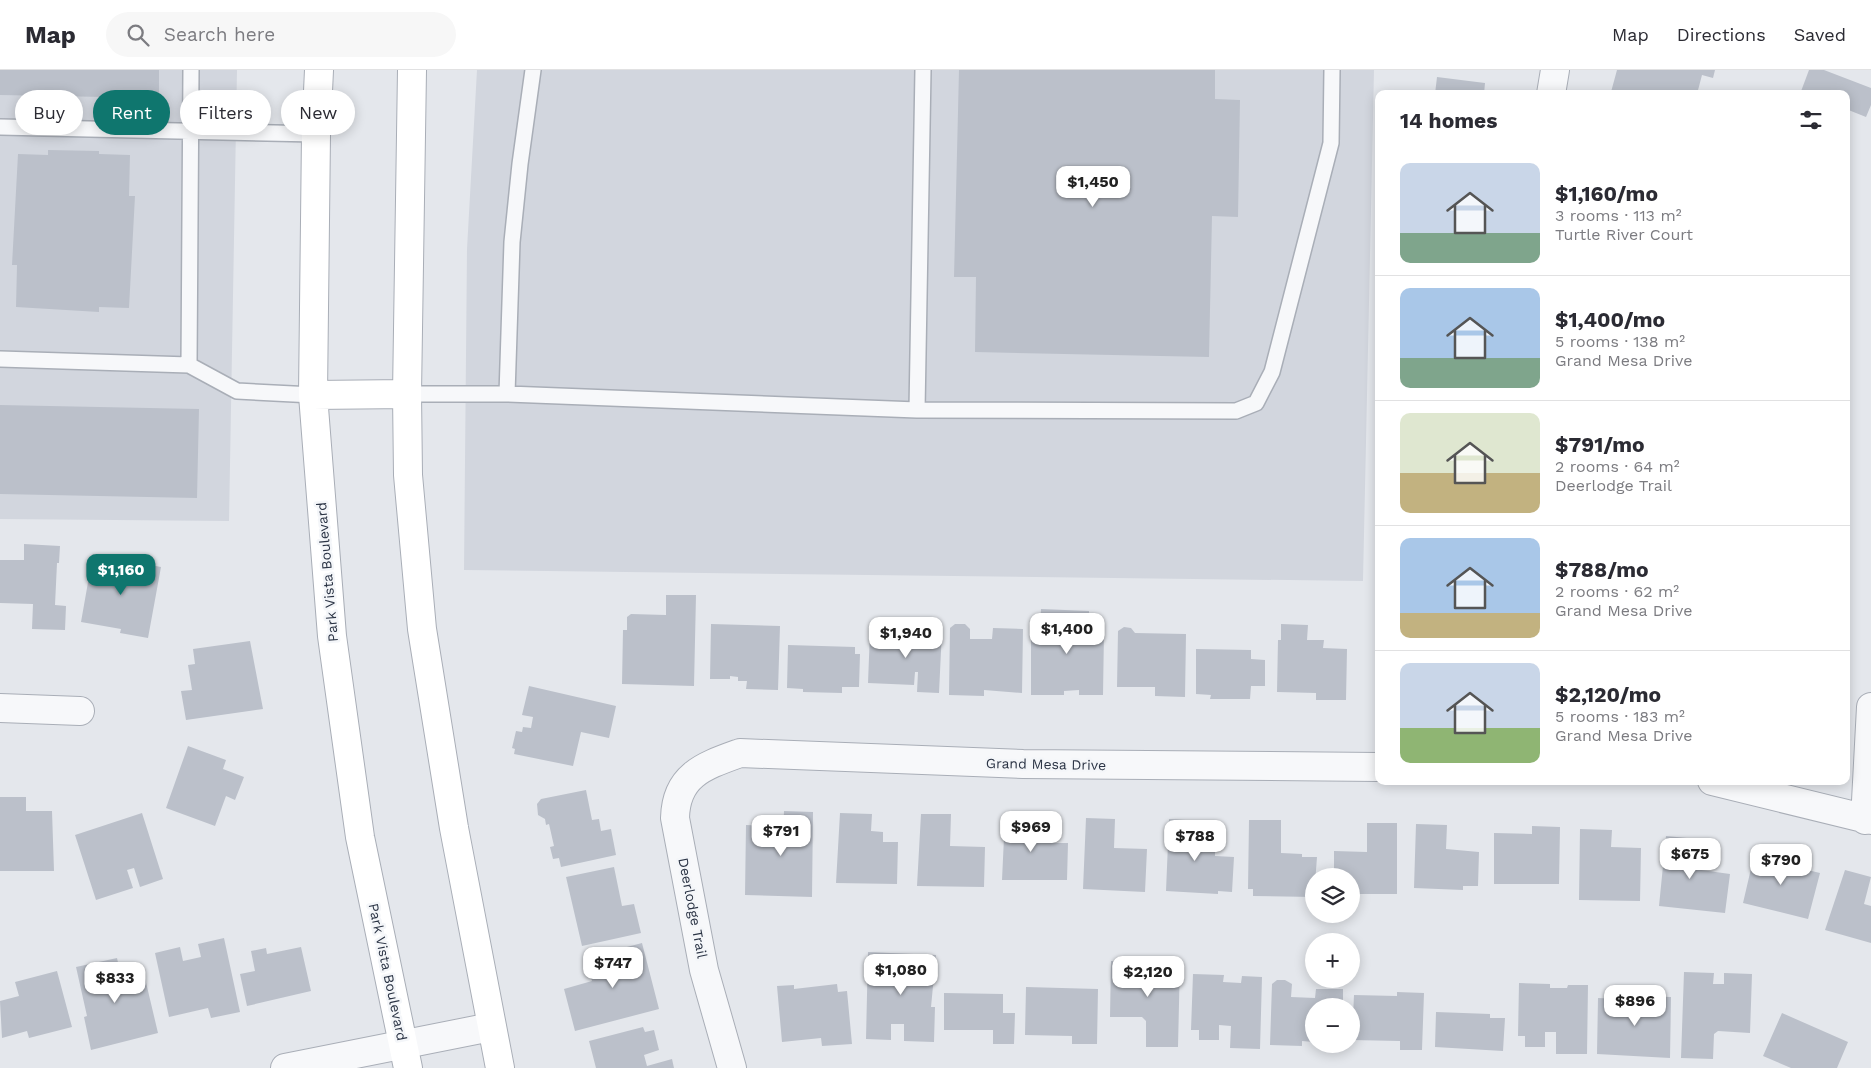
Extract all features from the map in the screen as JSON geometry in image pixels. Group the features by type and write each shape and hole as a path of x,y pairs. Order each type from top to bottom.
{"main road":[{"name":"Park Vista Boulevard","path":"318,90 319,70"},
{"path":"412,70 407,394 408,475 422,628 454,828 500,1068"},
{"name":"Park Vista Boulevard","path":"316,135 313,395 332,636 360,837 405,1056"},
{"path":"313,395 407,394"}],"street":[{"path":"1552,90 1555,70"},
{"path":"1728,785 1868,820 1871,707"},
{"path":"0,708 80,712"},
{"name":"Grand Mesa Drive","path":"715,762 740,753 1023,764 1375,767"},
{"name":"Deerlodge Trail","path":"715,762 684,782 676,800 676,818 704,970 732,1068"},
{"path":"285,1068 405,1056 491,1027"}],"lane":[{"path":"191,70 191,90"},
{"path":"507,394 512,242 520,164 534,70"},
{"path":"917,410 923,70"},
{"path":"407,394 507,394 917,410 1236,411 1256,403 1272,372 1331,143 1332,70"},
{"path":"0,127 180,130"},
{"path":"189,365 191,135"},
{"path":"0,360 189,365 237,391 313,395"}],"shaded area":[{"path":"0,70 237,70 237,90 180,90 180,135 236,135 229,521 0,519"},
{"path":"477,70 1374,70 1363,581 464,570 467,249"}],"building":[{"path":"0,70 159,70 159,90 93,90 93,97 83,97 83,90 15,90 15,95 0,95"},
{"path":"959,70 1215,70 1215,99 1240,100 1238,217 1212,216 1209,357 975,352 976,277 954,277"},
{"path":"1617,70 1715,70 1713,78 1702,75 1698,90 1612,90"},
{"path":"1809,70 1824,70 1871,88 1871,105 1866,117 1850,111 1850,90 1802,90"},
{"path":"1437,77 1485,83 1484,90 1435,90"},
{"path":"48,150 99,151 99,154 130,155 129,196 135,196 129,308 99,307 99,312 16,307 17,265 12,265 18,154 48,155"},
{"path":"0,405 199,409 197,498 0,494"},
{"path":"24,544 60,546 59,563 57,563 55,605 66,606 65,630 32,629 33,604 0,603 0,560 24,560"},
{"path":"93,554 114,558 110,580 116,581 120,559 161,567 148,638 120,633 121,629 81,622"},
{"path":"666,595 696,595 694,686 622,684 623,630 627,630 627,617 631,614 666,615"},
{"path":"1041,609 1089,611 1089,631 1104,631 1103,695 1079,695 1079,690 1064,691 1064,695 1031,695 1031,638 1034,638 1034,628 1040,625"},
{"path":"711,624 780,626 778,690 746,689 747,681 738,681 738,677 730,676 730,679 710,679"},
{"path":"955,624 965,624 970,629 970,639 992,639 993,628 1023,629 1022,693 984,690 984,696 949,695 950,628"},
{"path":"1281,624 1308,625 1307,640 1324,640 1323,648 1347,649 1346,700 1316,700 1316,693 1277,692 1278,640 1281,640"},
{"path":"1124,627 1131,628 1135,633 1186,634 1185,697 1155,696 1155,687 1117,687 1118,631"},
{"path":"915,629 942,630 939,693 917,692 918,672 915,672 914,685 868,683 870,632 915,634"},
{"path":"250,641 263,709 186,720 181,691 192,690 188,665 195,664 193,649"},
{"path":"788,645 855,647 855,654 860,654 859,687 842,687 842,693 803,692 803,689 787,688"},
{"path":"1196,649 1251,650 1251,659 1265,660 1265,686 1251,686 1250,699 1210,699 1211,695 1196,694"},
{"path":"529,686 616,706 609,738 581,732 573,766 514,754 515,749 512,748 516,731 522,732 523,727 531,728 533,717 522,715"},
{"path":"188,746 226,760 223,769 244,777 235,800 226,796 215,826 166,808"},
{"path":"586,790 592,820 599,819 601,831 611,829 616,855 561,867 559,858 553,859 550,847 554,846 549,824 546,825 545,819 538,815 537,804 541,799"},
{"path":"0,797 26,797 26,811 52,811 54,871 0,871"},
{"path":"784,811 813,812 812,897 745,895 746,825 767,826 767,820 778,820 778,836 783,836"},
{"path":"142,813 163,879 140,887 134,868 127,870 133,888 96,900 75,835"},
{"path":"840,813 872,814 871,831 883,832 883,842 898,842 897,884 836,883"},
{"path":"921,814 951,814 950,846 985,847 984,887 917,886"},
{"path":"1005,816 1036,817 1035,843 1068,843 1067,880 1002,880"},
{"path":"1086,818 1115,819 1114,848 1147,849 1145,892 1083,889"},
{"path":"1169,819 1201,821 1200,847 1215,847 1215,856 1234,857 1232,892 1218,891 1218,894 1166,891"},
{"path":"1249,820 1281,820 1281,853 1302,854 1302,857 1317,857 1316,868 1305,868 1305,897 1253,896 1253,889 1248,889"},
{"path":"1367,823 1397,823 1397,894 1360,894 1360,868 1334,868 1334,851 1367,852"},
{"path":"1416,824 1447,825 1446,849 1479,852 1478,886 1463,886 1463,890 1414,888"},
{"path":"1532,826 1560,827 1559,884 1494,884 1494,833 1532,834"},
{"path":"1580,829 1612,830 1611,847 1641,848 1640,901 1579,900"},
{"path":"1666,836 1697,839 1694,869 1730,874 1725,913 1659,906"},
{"path":"1760,848 1785,855 1783,864 1820,873 1808,919 1743,903 1753,860 1756,861"},
{"path":"614,867 622,906 634,904 641,933 582,946 566,877"},
{"path":"1845,870 1871,877 1864,904 1871,906 1871,943 1825,930"},
{"path":"224,938 240,1012 211,1018 208,1008 169,1017 155,953 180,947 183,961 201,957 198,944"},
{"path":"642,943 659,1009 575,1031 564,989 592,981 585,958"},
{"path":"301,947 311,991 247,1006 240,974 255,971 251,951 266,948 267,954"},
{"path":"868,952 936,955 931,1007 935,1007 934,1042 904,1041 904,1024 891,1024 891,1040 866,1039"},
{"path":"117,958 119,967 133,964 136,976 144,974 158,1033 91,1050 84,1017 87,1016 76,967"},
{"path":"1111,961 1180,962 1178,1047 1146,1047 1146,1021 1142,1017 1110,1017"},
{"path":"57,971 72,1027 29,1038 27,1031 2,1038 0,1001 19,996 15,982"},
{"path":"1684,972 1714,973 1713,984 1724,984 1724,973 1752,974 1750,1033 1718,1031 1714,1034 1713,1059 1681,1058"},
{"path":"1193,974 1224,975 1223,982 1241,983 1242,976 1262,977 1260,1049 1230,1048 1231,1026 1219,1025 1219,1040 1199,1040 1199,1030 1191,1030"},
{"path":"1277,980 1285,980 1292,984 1291,997 1315,998 1305,998 1305,1041 1302,1041 1302,1046 1270,1045 1272,984"},
{"path":"1519,983 1550,984 1550,988 1567,988 1568,985 1588,985 1587,1054 1556,1054 1556,1032 1545,1032 1545,1047 1525,1047 1525,1036 1518,1036"},
{"path":"837,984 838,992 847,991 852,1044 822,1046 821,1038 782,1042 777,986 794,985 794,989"},
{"path":"1026,987 1098,989 1097,1044 1072,1044 1072,1036 1025,1035"},
{"path":"1316,989 1343,989 1343,998 1315,998"},
{"path":"1397,992 1424,993 1422,1050 1400,1050 1400,1041 1360,1040 1360,998 1354,998 1354,995 1397,996"},
{"path":"944,993 1003,994 1003,1013 1015,1013 1014,1044 993,1044 993,1030 944,1030"},
{"path":"1634,996 1671,997 1670,1058 1597,1054 1598,998 1619,999 1619,1005 1633,1005"},
{"path":"1436,1012 1490,1014 1490,1018 1505,1018 1503,1051 1435,1047"},
{"path":"1782,1013 1848,1042 1837,1068 1791,1068 1763,1056"},
{"path":"643,1027 645,1032 654,1030 659,1050 644,1055 647,1066 672,1059 674,1068 596,1068 589,1041"}]}
